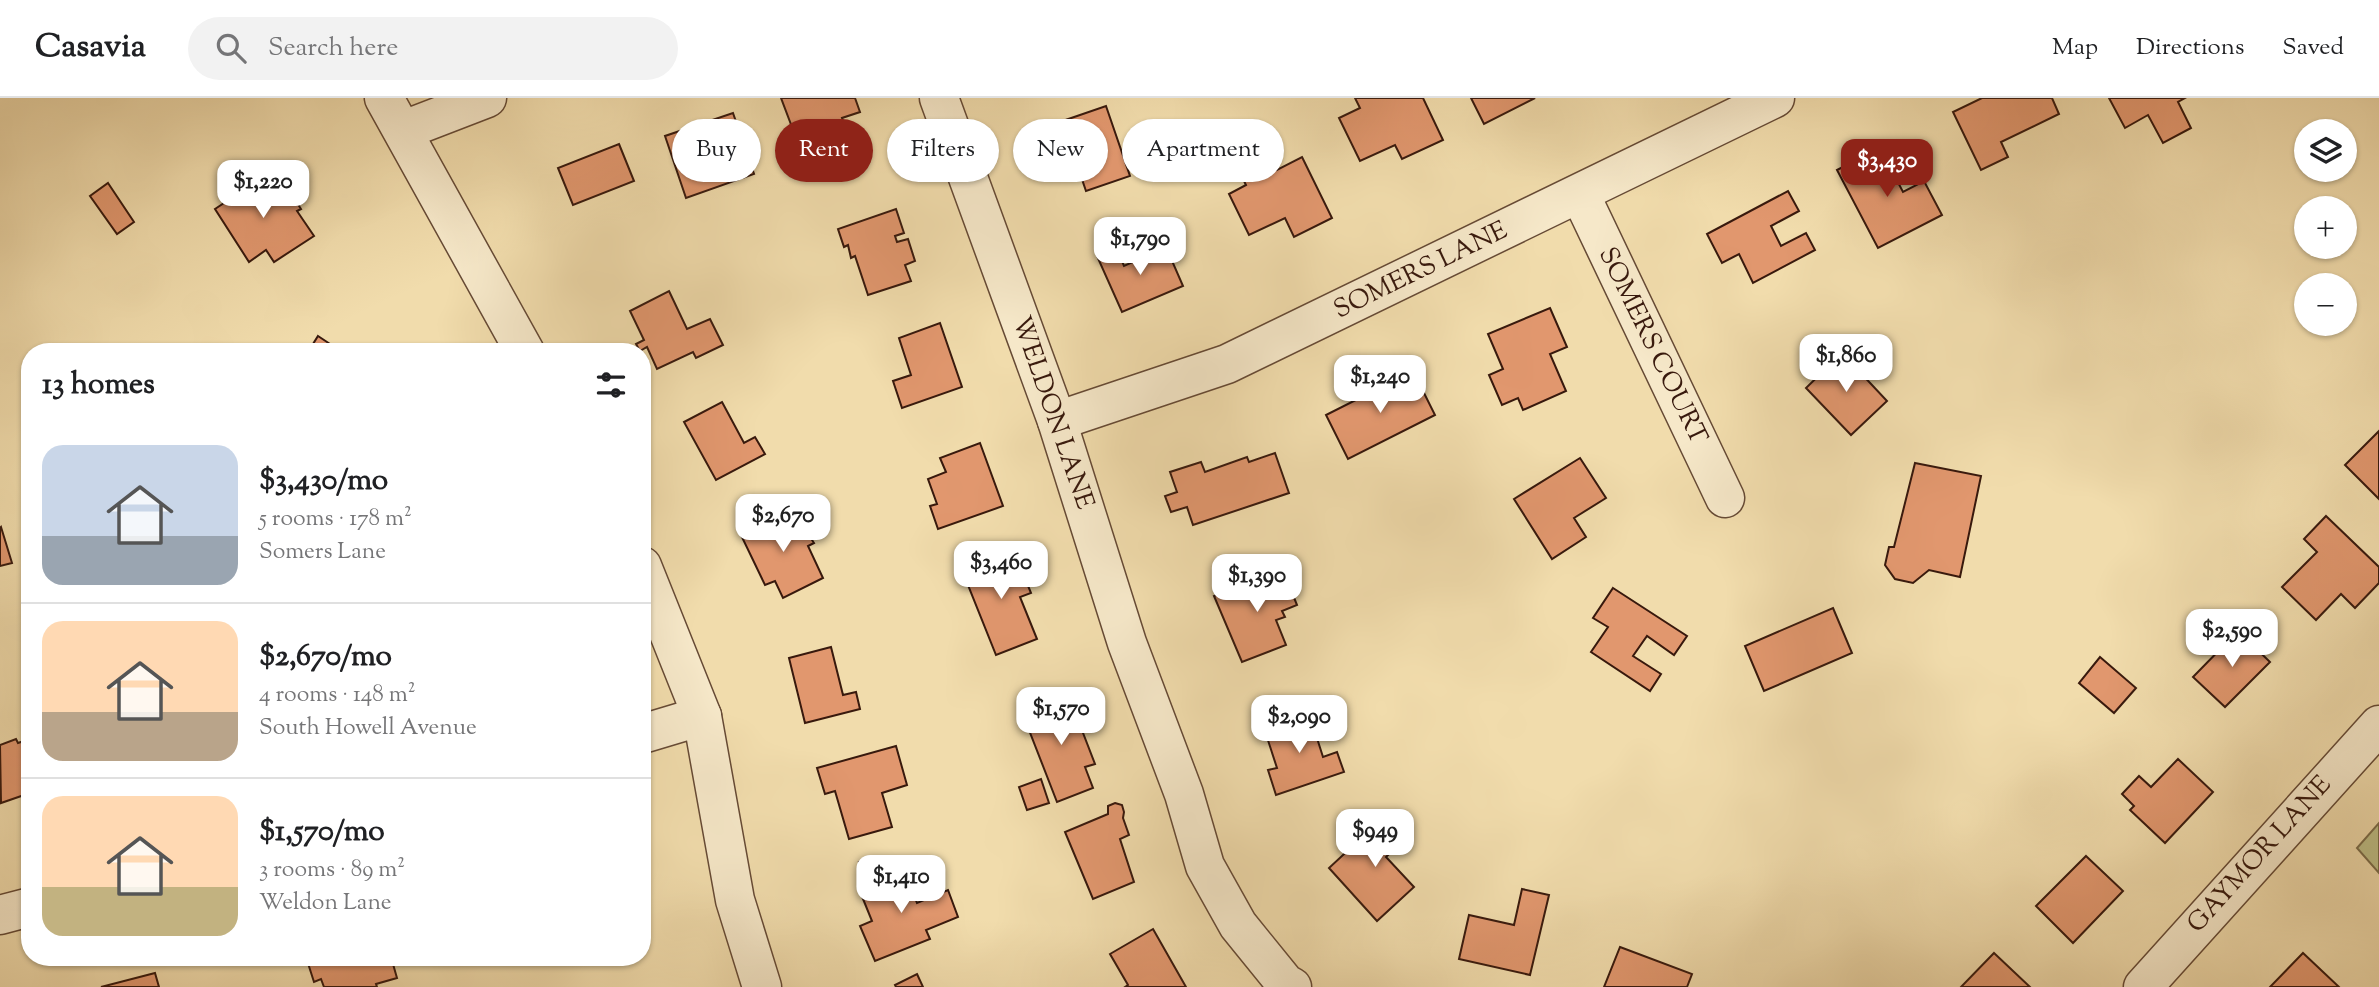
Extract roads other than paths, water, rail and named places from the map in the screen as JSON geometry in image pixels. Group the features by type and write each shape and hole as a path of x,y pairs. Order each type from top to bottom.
{"street":[{"path":"384,98 520,343"},
{"path":"404,130 486,98"},
{"name":"WELDON LANE","path":"939,98 1057,421 1127,643 1184,794 1205,866 1238,925 1285,983 1292,987"},
{"name":"SOMERS LANE","path":"1057,421 1227,364 1775,98"},
{"name":"SOMERS COURT","path":"1580,194 1725,498"},
{"path":"651,588 702,716 735,900 762,987"},
{"path":"651,731 702,716"},
{"name":"GAYMOR LANE","path":"2143,987 2379,725"},
{"path":"0,915 21,909"}]}
